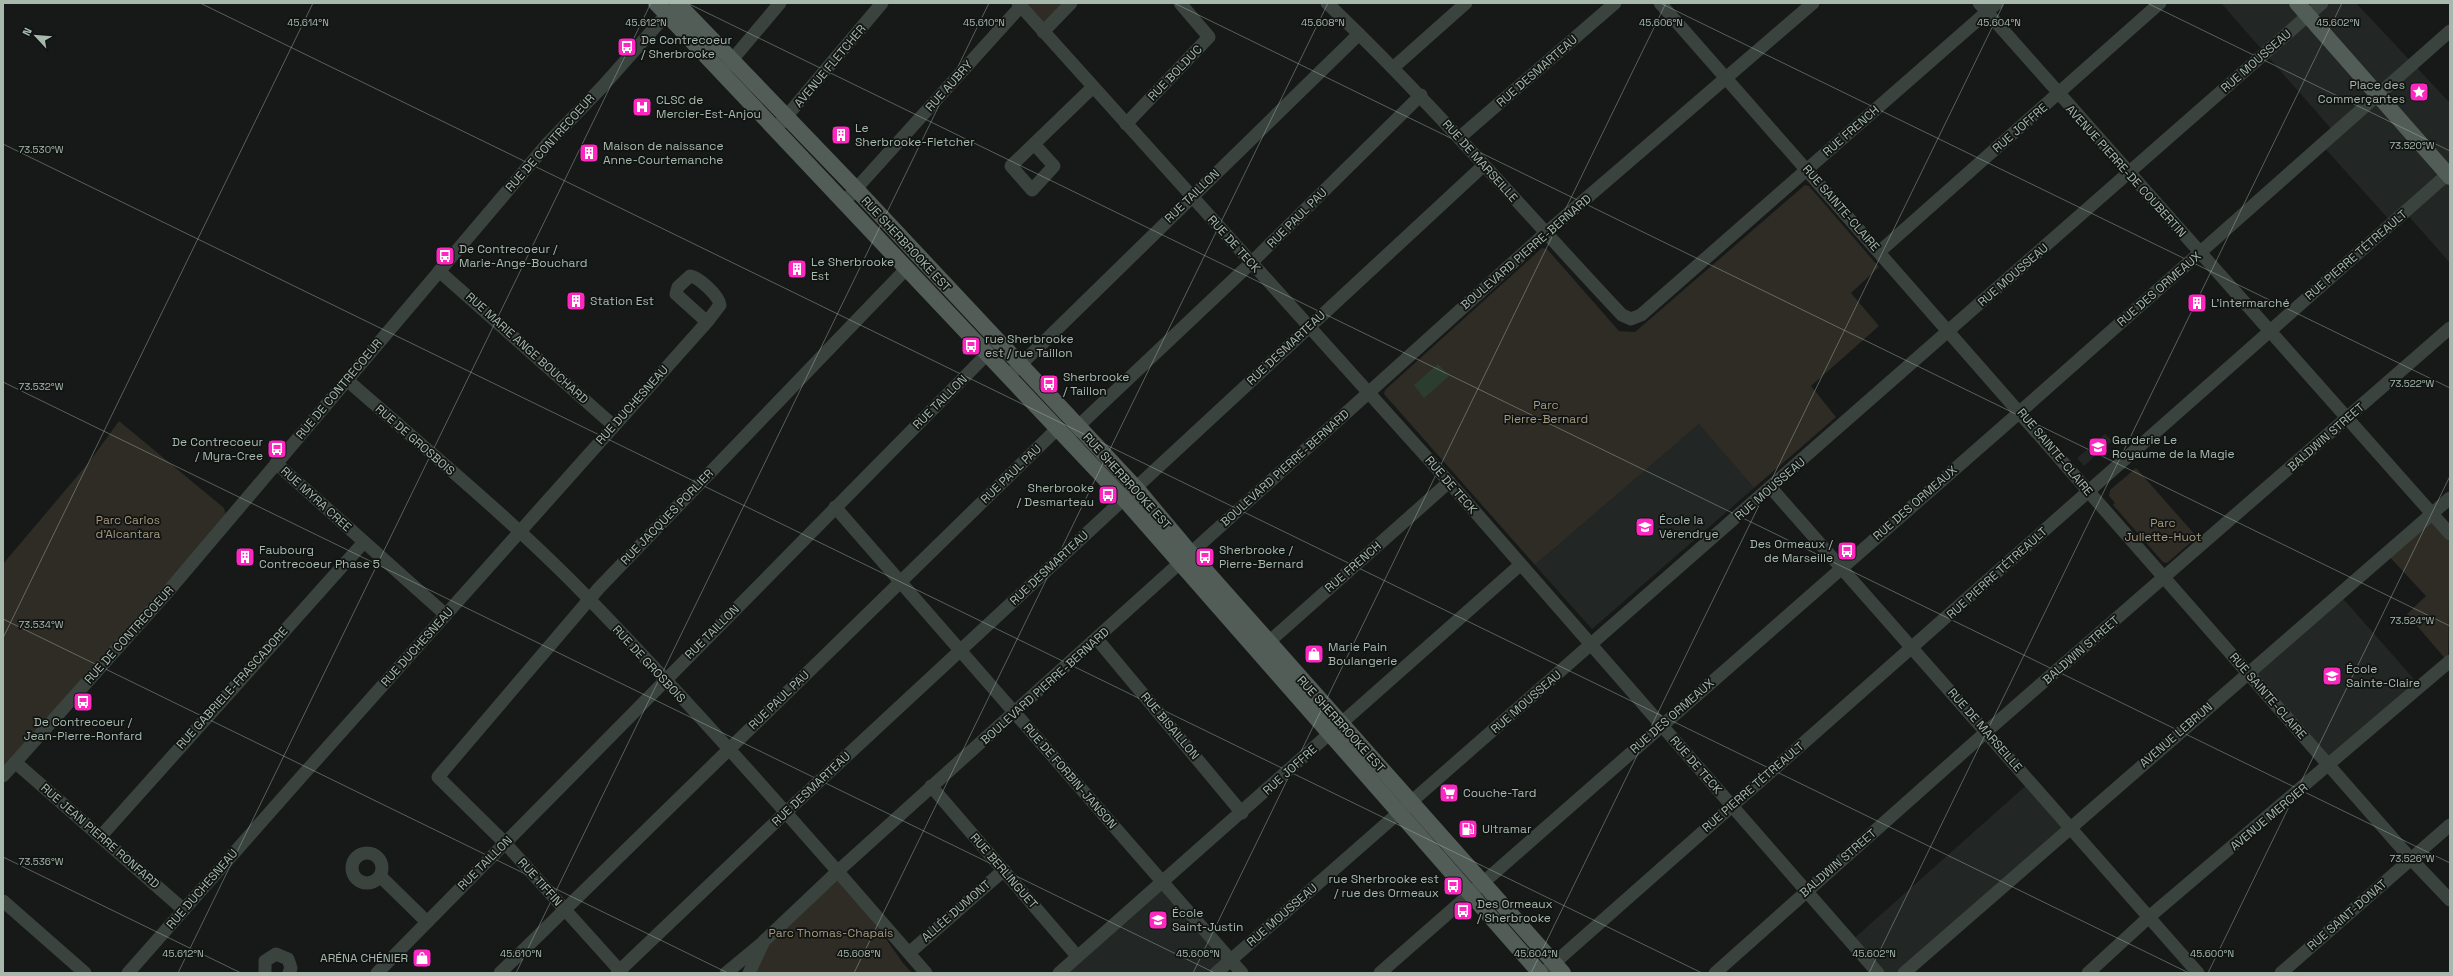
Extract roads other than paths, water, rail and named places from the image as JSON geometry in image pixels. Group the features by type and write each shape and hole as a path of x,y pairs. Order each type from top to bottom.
{"main road":[{"path":"2297,3 2449,174"},
{"name":"RUE SHERBROOKE EST","path":"671,5 993,348 1014,371 1062,433 1124,499 1186,558"},
{"name":"RUE SHERBROOKE EST","path":"851,196 907,268 993,348"},
{"name":"RUE SHERBROOKE EST","path":"1014,371 1078,426 1136,488 1186,558 1263,647 1406,807 1482,882 1550,970"},
{"name":"RUE SHERBROOKE EST","path":"1406,807 1470,892 1550,970"}],"street":[{"path":"727,66 780,3"},
{"name":"AVENUE FLETCHER","path":"781,123 882,3"},
{"path":"1043,32 1071,3"},
{"name":"RUE BOLDUC","path":"1126,124 1209,37 1180,3"},
{"name":"RUE DE MARSEILLE","path":"1327,3 1421,95 1483,166 1622,315 1631,319"},
{"path":"1394,67 1466,3"},
{"name":"RUE DESMARTEAU","path":"1459,138 1615,3"},
{"name":"RUE SAINTE-CLAIRE","path":"1660,3 2020,411 2088,491 2411,859 2450,900"},
{"name":"BOULEVARD PIERRE-BERNARD","path":"726,973 764,941 931,786 1015,713 1368,392 1546,233 1813,3"},
{"name":"RUE FRENCH","path":"1631,319 1641,315 1807,170 1983,7 1997,3"},
{"name":"RUE JOFFRE","path":"1879,252 2160,3"},
{"name":"RUE MOUSSEAU","path":"1216,973 1771,488 2322,3"},
{"name":"RUE DE CONTRECOEUR","path":"3,776 165,595 548,143 609,80 671,5"},
{"name":"RUE DE TECK","path":"1019,5 1449,482 1878,973"},
{"name":"RUE AUBRY","path":"851,196 1019,5"},
{"name":"AVENUE PIERRE-DE COUBERTIN","path":"1983,7 2130,173 2199,254 2450,534"},
{"name":"RUE DES ORMEAUX","path":"1380,973 1470,892 2199,254 2377,94 2450,31"},
{"name":"RUE TAILLON","path":"1014,371 1191,196 1359,34"},
{"path":"1034,144 1093,86"},
{"name":"RUE PAUL PAU","path":"500,973 901,583 1062,433 1078,426 1251,263 1421,95"},
{"name":"RUE DESMARTEAU","path":"619,972 786,812 1483,166"},
{"name":"RUE PIERRE TÉTREAULT","path":"1550,970 1731,806 1913,648 2088,491 2449,174"},
{"name":"RUE JACQUES PORLIER","path":"438,777 599,588 907,268"},
{"name":"RUE MARIE ANGE BOUCHARD","path":"439,271 614,426"},
{"name":"RUE DUCHESNEAU","path":"128,973 707,322"},
{"name":"BALDWIN STREET","path":"1715,973 1986,732 2450,328"},
{"name":"RUE TAILLON","path":"377,973 664,680 993,348"},
{"name":"RUE DE GROSBOIS","path":"347,380 519,532 590,600 786,812 926,973"},
{"name":"RUE MYRA CREE","path":"276,463 446,615"},
{"name":"RUE FRENCH","path":"1263,647 1449,482"},
{"name":"RUE DE MARSEILLE","path":"1771,488 2198,973"},
{"name":"AVENUE LEBRUN","path":"1904,973 2248,672 2450,498"},
{"name":"RUE DE FORBIN-JANSON","path":"835,508 1242,973"},
{"name":"RUE GABRIELE-FRASCADORE","path":"101,836 364,542"},
{"name":"RUE JOFFRE","path":"1058,973 1242,813 1335,728 1520,565"},
{"name":"RUE BISAILLON","path":"1097,639 1242,813"},
{"name":"AVENUE MERCIER","path":"2088,973 2149,917 2330,766 2450,661"},
{"name":"RUE JEAN PIERRE RONFARD","path":"16,762 184,910"},
{"name":"RUE TIFFIN","path":"438,777 505,843 566,910 619,972"},
{"name":"RUE BERLINGUET","path":"931,786 1077,956"},
{"name":"RUE SAINT-DONAT","path":"2280,973 2450,826"},
{"name":"ALLÉE DUMONT","path":"908,953 1004,870"},
{"path":"380,876 427,922"},
{"path":"3,901 85,973"},
{"name":"BOULEVARD PIERRE-BERNARD","path":"749,973 764,941"},
{"path":"265,973 265,961 276,954 288,959 291,968 289,973"}],"place":[{"name":"De Contrecoeur / Sherbrooke","path":"627,47"},
{"name":"Place des Commerçantes","path":"2419,92"},
{"name":"CLSC de Mercier-Est-Anjou","path":"642,107"},
{"name":"Le Sherbrooke-Fletcher","path":"841,135"},
{"name":"Maison de naissance Anne-Courtemanche","path":"589,153"},
{"name":"De Contrecoeur / Marie-Ange-Bouchard","path":"445,256"},
{"name":"Le Sherbrooke Est","path":"797,269"},
{"name":"Station Est","path":"576,301"},
{"name":"L'intermarché","path":"2197,303"},
{"name":"rue Sherbrooke est / rue Taillon","path":"971,346"},
{"name":"Sherbrooke / Taillon","path":"1049,384"},
{"name":"Garderie Le Royaume de la Magie","path":"2098,447"},
{"name":"De Contrecoeur / Myra-Cree","path":"277,449"},
{"name":"Sherbrooke / Desmarteau","path":"1108,495"},
{"name":"École la Vérendrye","path":"1645,527"},
{"name":"Des Ormeaux / de Marseille","path":"1847,551"},
{"name":"Faubourg Contrecoeur Phase 5","path":"245,557"},
{"name":"Sherbrooke / Pierre-Bernard","path":"1205,557"},
{"name":"Marie Pain Boulangerie","path":"1314,654"},
{"name":"École Sainte-Claire","path":"2332,676"},
{"name":"De Contrecoeur / Jean-Pierre-Ronfard","path":"83,702"},
{"name":"Couche-Tard","path":"1449,793"},
{"name":"Ultramar","path":"1468,829"},
{"name":"rue Sherbrooke est / rue des Ormeaux","path":"1453,886"},
{"name":"Des Ormeaux / Sherbrooke","path":"1463,911"},
{"name":"École Saint-Justin","path":"1158,920"},
{"name":"ARÉNA CHÉNIER","path":"422,958"}],"park label":[{"name":"Parc Pierre-Bernard","path":"1546,412"},
{"name":"Parc Carlos d'Alcantara","path":"128,527"},
{"name":"Parc Juliette-Huot","path":"2163,530"},
{"name":"Parc Thomas-Chapais","path":"831,933"}]}
